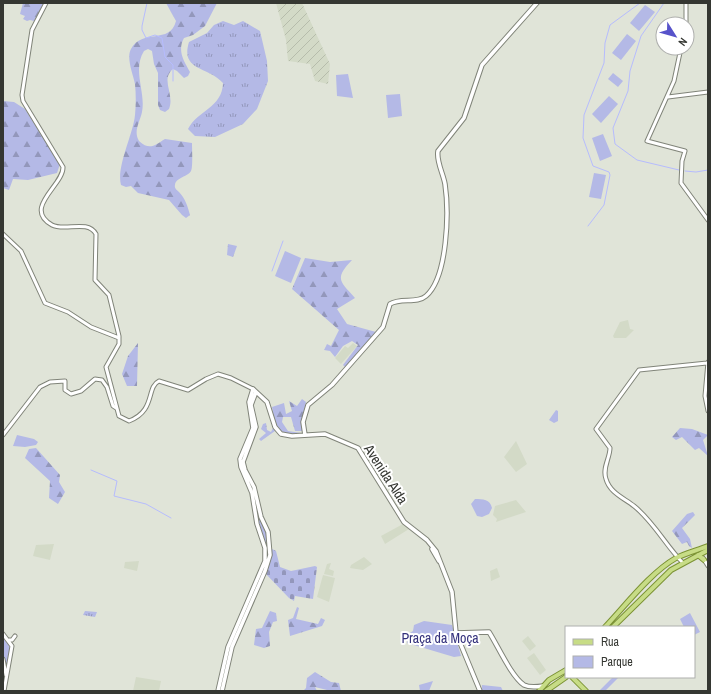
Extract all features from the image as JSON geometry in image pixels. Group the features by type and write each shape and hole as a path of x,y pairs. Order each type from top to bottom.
{"main road":[{"path":"304,435 303,422 309,403 317,400 332,385 383,327 390,304 424,297 431,289 440,270 446,243 445,190 438,158 438,151 464,118 482,65 537,3"},
{"path":"238,635 237,630 262,569 266,551 257,524 252,493 240,464 240,456 253,428 253,419 248,402 255,391"},
{"path":"232,647 265,571 270,555 268,532 261,517 254,487 245,470 243,462 256,431 256,418 251,406 255,391"},
{"name":"Avenida Alda","path":"255,391 269,405 274,425 279,433 289,436 325,434 358,448 404,522 427,540 438,554 452,592 456,634 480,691"},
{"name":"Avenida Alda","path":"427,540 442,567"},
{"path":"606,626 659,571 678,557 700,553 708,546"},
{"path":"433,550 438,554"},
{"path":"613,626 666,574 700,553 708,550"},
{"path":"700,553 704,560"},
{"path":"218,691 226,654 242,617"},
{"path":"456,634 489,632 513,672 522,683 529,687 543,686"},
{"path":"222,691 233,636"},
{"path":"539,691 543,686 565,672"},
{"path":"546,691 565,678"},
{"path":"573,678 586,691"}],"street":[{"path":"46,3 32,30 22,95 23,101 63,167 61,177 42,203 42,212 46,220 55,226 66,228 84,226 95,232 95,280 108,292 118,332 117,346 106,367 116,408"},
{"path":"686,3 686,16"},
{"path":"679,56 668,97 647,141 685,151 682,162 681,183 708,220"},
{"path":"668,97 708,92"},
{"path":"3,234 21,251 45,303 68,312 91,327 118,338"},
{"path":"683,563 644,516 633,505 618,496 607,483 605,470 610,450 607,442 596,429 639,370 708,362 705,396 708,411"},
{"name":"Avenida Alda","path":"116,408 122,419 129,421 135,419 148,405 152,387 159,381 188,390 213,376 222,375 255,391"},
{"path":"3,435 40,387 50,382 65,381 65,390 71,394 82,391 92,381 102,380 107,387 113,406 116,408"},
{"path":"704,560 708,566"},
{"path":"3,634 12,646 4,691"},
{"path":"9,640 12,640 15,636"},
{"path":"3,661 6,665 9,663"},
{"path":"3,661 6,677"}],"shaded area":[{"path":"276,3 302,3 330,64 328,84 315,81 310,64 288,61 286,40"},
{"path":"628,320 630,329 634,330 626,338 614,338 613,336 620,322"},
{"path":"353,343 357,346 341,364 335,358 345,346 348,348"},
{"path":"516,441 527,464 516,472 504,457"},
{"path":"516,500 526,512 496,522 497,519 493,515 495,506"},
{"path":"403,524 409,529 385,544 381,536"},
{"path":"54,544 50,560 33,556 36,545"},
{"path":"364,557 372,564 363,570 350,568 351,565"},
{"path":"139,561 137,571 124,568 125,562"},
{"path":"331,563 329,569 334,571 333,576 324,574 327,564"},
{"path":"497,568 500,577 491,581 490,571"},
{"path":"323,575 335,578 329,602 317,597"},
{"path":"528,636 536,646 530,651 522,641"},
{"path":"534,653 546,670 540,675 527,658"},
{"path":"136,677 161,681 159,691 133,691"}],"green space":[{"path":"23,3 44,3 34,21 27,21 23,19 25,16 20,14"},
{"path":"166,3 217,3 205,26 193,35 184,38 181,52 190,72 188,76 184,78 173,69 169,73 168,83 170,103 169,109 165,112 160,110 158,105 158,73 154,64 152,51 148,49 144,51 139,66 143,104 137,130 137,137 139,141 146,146 155,145 165,139 192,143 192,169 187,175 176,182 175,186 183,197 187,206 190,215 186,218 169,200 138,193 131,186 126,187 121,185 120,178 123,160 134,123 136,96 129,57 131,49 142,39 168,33 173,28 176,21"},
{"path":"645,5 655,12 639,31 630,23"},
{"path":"223,21 234,25 243,21 260,31 267,61 268,81 257,109 243,124 215,137 195,136 188,129 198,117 219,98 223,83 192,63 188,58 187,51 189,42 207,33 214,25"},
{"path":"627,34 636,41 621,60 612,53"},
{"path":"613,73 623,81 618,87 608,79"},
{"path":"348,74 353,98 337,96 336,75"},
{"path":"400,94 402,116 388,118 386,95"},
{"path":"609,96 618,104 601,123 592,114"},
{"path":"3,101 14,102 25,109 60,164 57,173 28,180 13,179 9,190 3,188"},
{"path":"603,134 612,156 600,161 592,138"},
{"path":"594,173 606,175 601,199 589,197"},
{"path":"228,244 237,246 233,257 227,255"},
{"path":"285,251 301,258 291,283 275,276"},
{"path":"305,258 330,262 352,260 346,266 341,276 341,280 355,298 337,309 347,324 376,332 345,367 343,365 358,345 352,341 343,346 335,357 330,351 324,350 327,344 331,346 339,330 292,289"},
{"path":"138,343 137,386 127,386 122,374 128,356"},
{"path":"302,399 306,402 301,424 303,431 295,431 291,417 283,417 282,422 288,431 301,433 294,435 284,432 276,424 272,407 284,403 286,414 292,411 289,401 297,406"},
{"path":"556,410 558,411 558,421 554,423 549,420"},
{"path":"266,423 267,430 271,432 273,428 275,431 261,441 259,439 266,433 261,429 263,424"},
{"path":"680,428 692,429 708,435 703,440 708,456 699,448 695,450 682,437 676,440 672,437"},
{"path":"17,435 34,439 38,442 36,445 25,447 13,446"},
{"path":"36,448 60,475 59,482 65,492 58,504 49,498 50,481 25,458 29,449"},
{"path":"475,499 483,499 490,503 492,508 489,514 482,517 477,516 471,504"},
{"path":"693,512 695,515 682,528 690,539 692,548 687,542 682,544 672,531 687,514"},
{"path":"258,515 267,531 269,553 266,553"},
{"path":"272,549 276,551 280,567 291,571 315,566 317,567 313,599 295,596 294,601 289,598 265,573"},
{"path":"297,607 299,608 296,619 318,624 321,618 325,620 322,626 290,636 288,620 293,618"},
{"path":"85,611 97,612 95,617 83,615"},
{"path":"270,611 276,613 277,621 273,622 269,632 270,646 264,648 254,645 256,629 262,628"},
{"path":"690,613 700,632 695,634 695,626 684,626 680,619"},
{"name":"Praça da Moça","path":"424,621 452,625 461,656 454,657 407,643 410,633 413,631 414,625"},
{"path":"3,637 10,645 7,673 3,652"},
{"path":"315,672 331,682 339,683 341,691 331,691 315,687 317,691 303,691 306,688 307,678"},
{"path":"612,678 618,678 605,691 599,691"},
{"path":"433,681 429,691 420,691 419,685"},
{"path":"482,685 501,687 503,691 482,691"}],"waterway":[{"path":"147,3 142,30 146,38 155,35 162,38 165,57 173,65 173,81"},
{"path":"588,226 604,205 610,175 609,172 593,166 583,138 584,115 604,63 605,43 610,25 640,3"},
{"path":"664,3 641,36 630,71 628,91 613,128 615,144 637,160 679,170"},
{"path":"685,171 696,172 708,170"},
{"path":"272,271 283,241"},
{"path":"91,470 117,481 114,496 146,504 171,518"}]}
